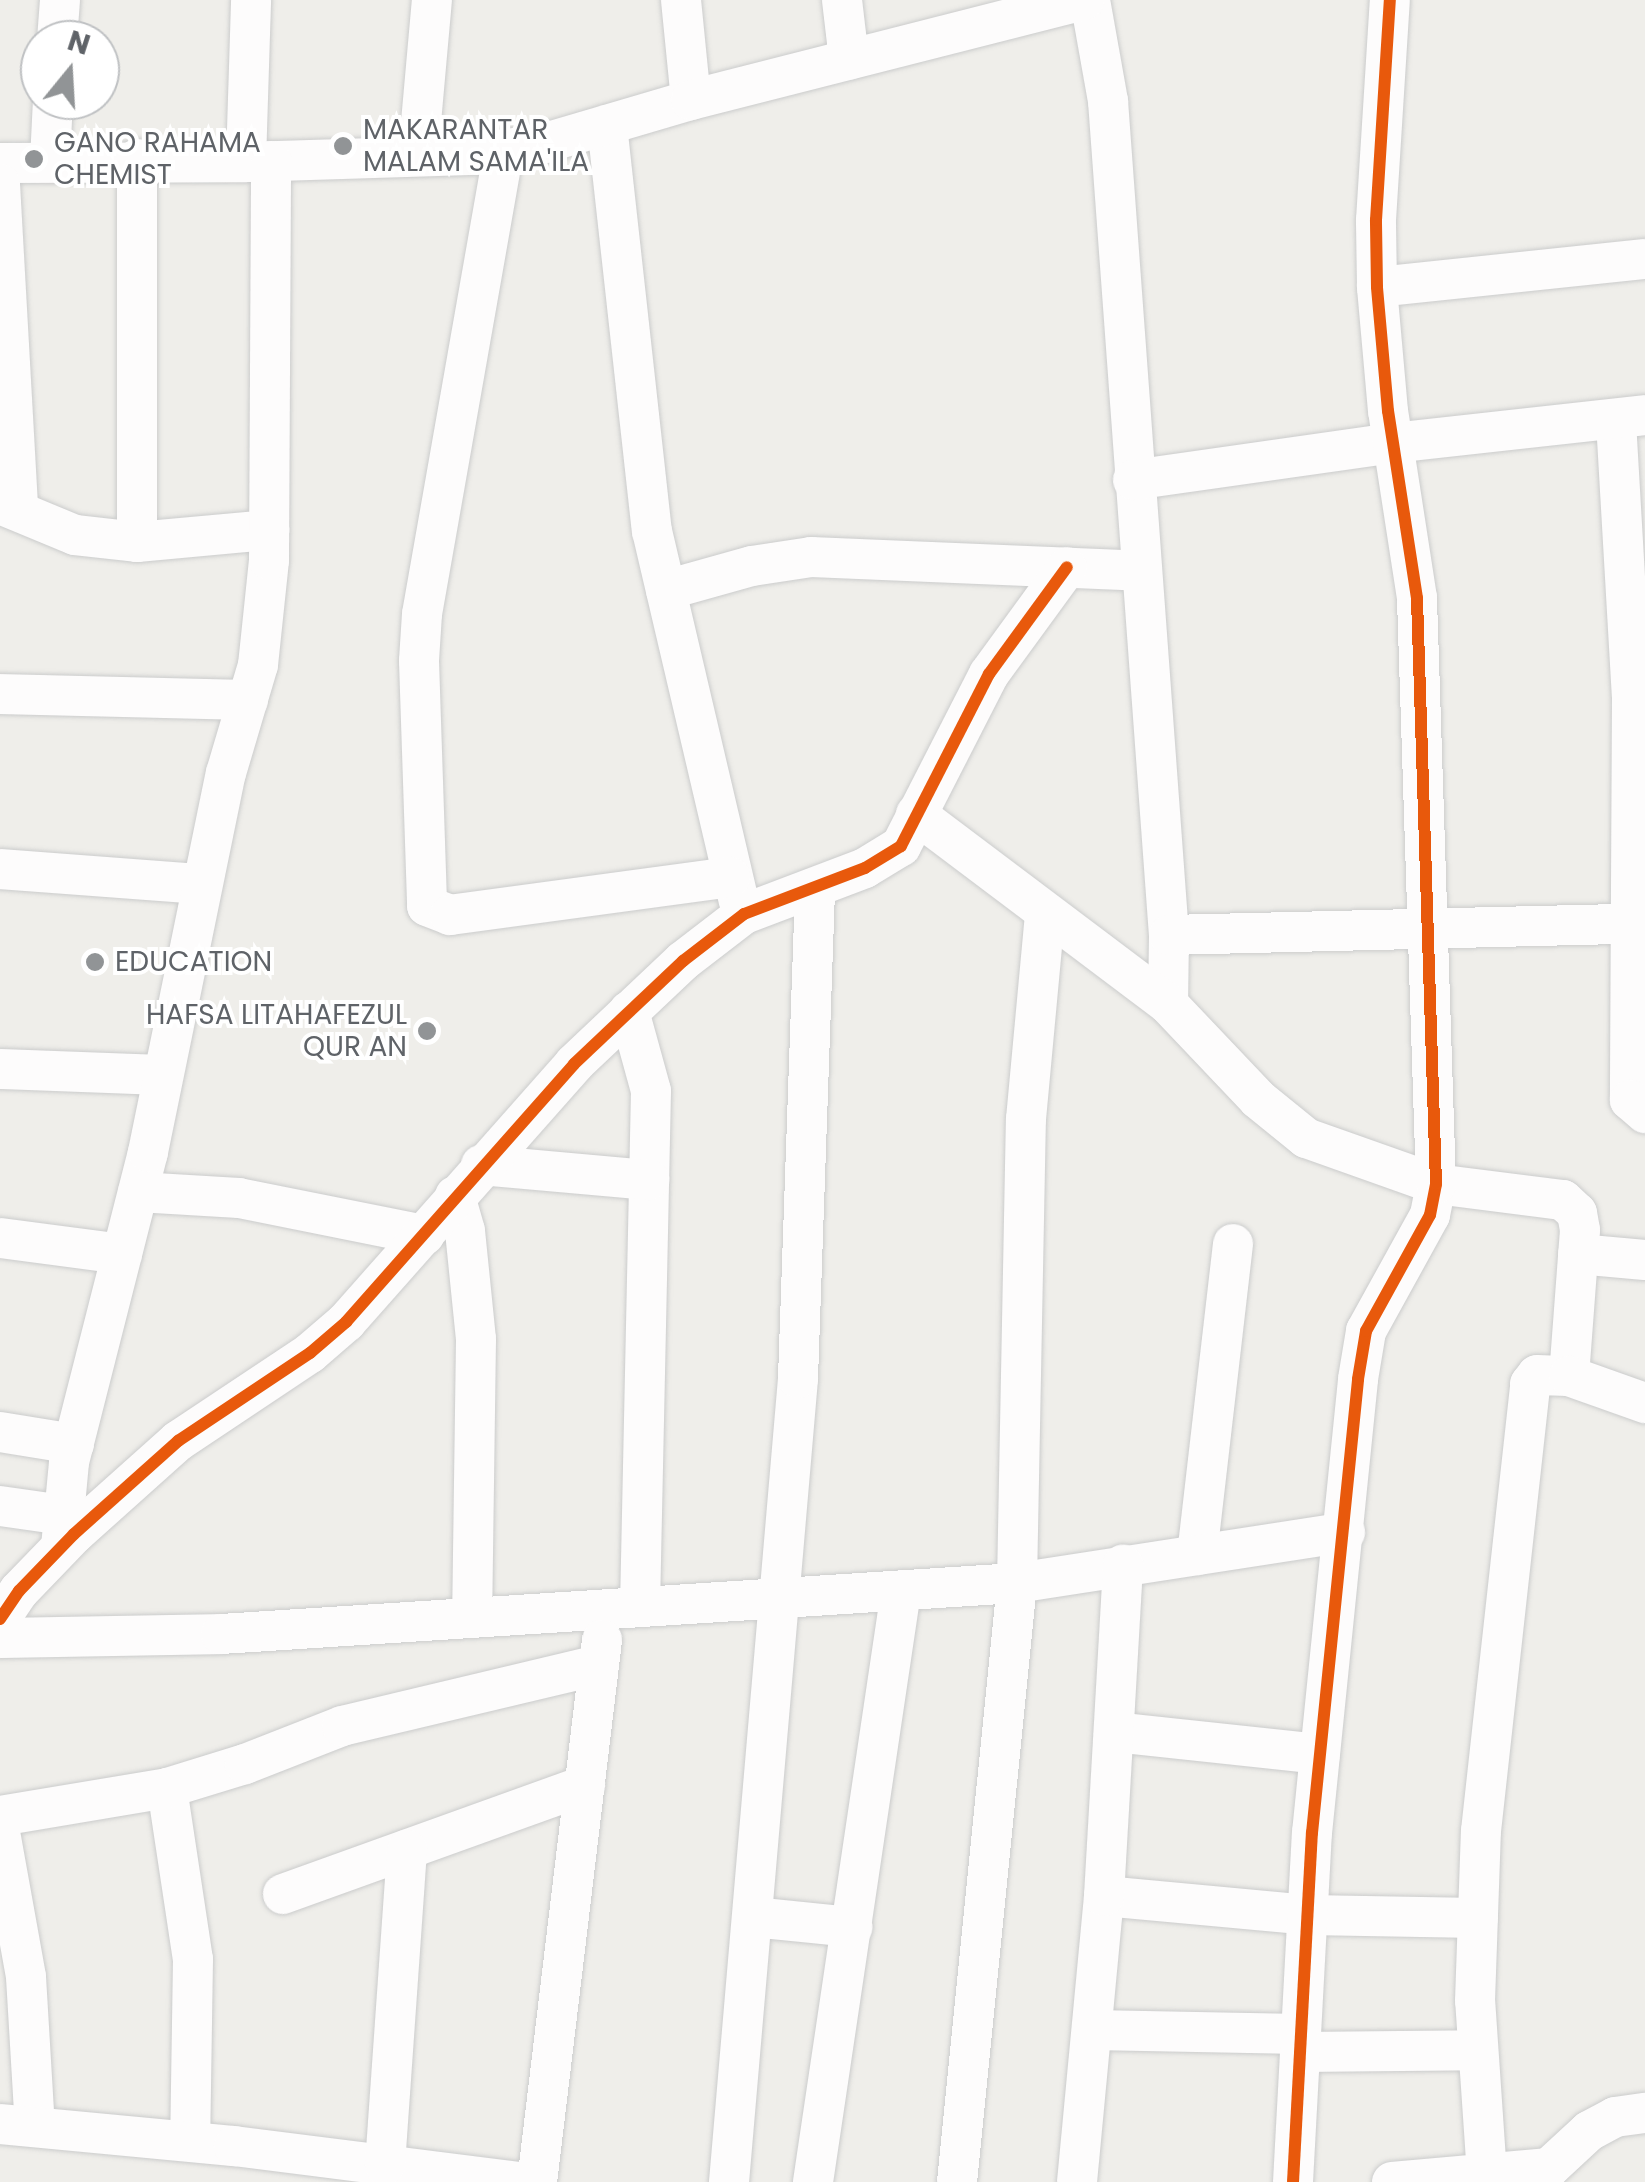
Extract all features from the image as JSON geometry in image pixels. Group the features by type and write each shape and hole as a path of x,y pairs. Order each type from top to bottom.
{"street":[{"path":"62,1531 74,1444 138,1192 226,773 258,665 269,530 251,0"},
{"path":"418,156 432,0"},
{"path":"682,0 690,100"},
{"path":"842,0 849,60"},
{"path":"0,163 258,162 504,149 1087,0 1108,102 1132,480 1169,935 1168,1004"},
{"path":"1293,2182 1320,1754 1366,1331 1430,1215 1436,1184 1416,598 1393,443 1377,287 1376,220 1390,0"},
{"path":"50,162 53,120"},
{"path":"607,124 652,532 737,896"},
{"path":"504,149 422,614 419,662 427,906 450,915 737,896 815,888 865,868 901,846 989,674 1066,568"},
{"path":"137,160 137,542"},
{"path":"0,184 9,508 75,535 137,542 269,530"},
{"path":"1377,287 1645,259"},
{"path":"1132,480 1393,443 1630,418 1638,695 1639,924 1630,1100 1645,1112"},
{"path":"666,590 752,566 811,557 1141,570"},
{"path":"0,694 248,700"},
{"path":"916,814 1168,1004 1258,1099 1306,1138 1436,1184 1563,1200 1577,1213 1578,1254 1569,1376"},
{"path":"0,868 201,884"},
{"path":"729,2182 798,1378 815,888"},
{"path":"0,1619 62,1531 178,1441 310,1352 346,1322 424,1236 481,1164 629,1011 683,961 737,896"},
{"path":"957,2182 1017,1583 1026,1118 1044,914"},
{"path":"1169,935 1426,932 1639,924"},
{"path":"537,2182 599,1665 623,1608 651,1091 629,1011"},
{"path":"0,1069 162,1075"},
{"path":"481,1164 649,1180"},
{"path":"138,1192 239,1198 424,1236"},
{"path":"455,1196 465,1231 476,1339 472,1618"},
{"path":"0,1238 122,1254"},
{"path":"1197,1555 1233,1244"},
{"path":"1578,1254 1645,1260"},
{"path":"1487,2175 1477,2050 1483,1812 1530,1384 1537,1375 1569,1376 1645,1402"},
{"path":"0,1432 74,1444"},
{"path":"0,1506 62,1531"},
{"path":"0,1638 221,1634 1017,1583 1345,1532"},
{"path":"1077,2182 1104,1896 1123,1566"},
{"path":"813,2182 900,1591"},
{"path":"0,1816 167,1788 342,1726 599,1665"},
{"path":"1114,1732 1320,1754"},
{"path":"284,1894 584,1785"},
{"path":"167,1788 193,1960 190,2141"},
{"path":"0,1832 26,1977 17,2126 190,2141 457,2178 520,2182"},
{"path":"384,2165 407,1850"},
{"path":"1104,1896 1308,1915 1478,1918"},
{"path":"753,1917 852,1926"},
{"path":"1092,2030 1477,2050"},
{"path":"1392,2182 1549,2175 1588,2131 1615,2117 1645,2114"}],"cycle path":[{"path":"1293,2182 1312,1833 1358,1379 1366,1331 1430,1215 1436,1184 1417,598 1388,411 1377,287 1376,220 1390,0"},
{"path":"0,1619 19,1591 74,1534 178,1441 310,1353 346,1322 574,1064 683,961 744,914 865,868 901,846 989,674 1067,567"}],"place":[{"name":"MAKARANTAR MALAM SAMA'ILA","path":"343,146"},
{"name":"GANO RAHAMA CHEMIST","path":"34,159"},
{"name":"EDUCATION","path":"95,962"},
{"name":"HAFSA LITAHAFEZUL QUR AN","path":"427,1031"}]}
